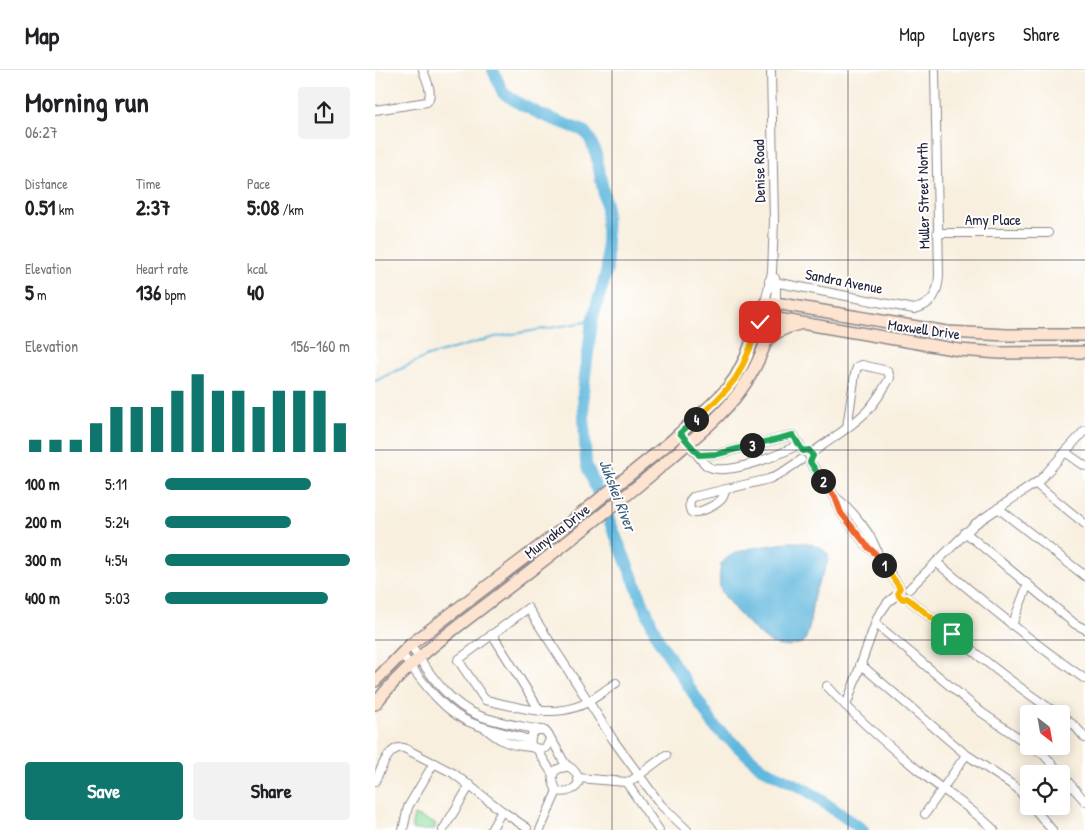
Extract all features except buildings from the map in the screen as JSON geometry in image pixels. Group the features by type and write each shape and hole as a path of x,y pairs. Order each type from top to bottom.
{"main road":[{"path":"767,317 770,303"},
{"name":"Maxwell Drive","path":"770,303 955,333 1007,336 1085,335"},
{"name":"Maxwell Drive","path":"767,317 959,350 1001,353 1085,352"},
{"name":"Munyaka Drive","path":"375,704 414,661 568,542 706,429 740,391 753,370 765,342 767,317"},
{"name":"Munyaka Drive","path":"375,681 410,645 561,530 646,462 710,406 735,378 767,317"},
{"path":"765,342 782,329 803,323"}],"street":[{"path":"375,110 420,105 427,102 430,92 423,70"},
{"name":"Denise Road","path":"771,70 774,221 773,281"},
{"name":"Muller Street North","path":"914,309 928,304 938,287 935,70"},
{"name":"Amy Place","path":"937,233 1048,232"},
{"path":"770,303 773,281"},
{"name":"Sandra Avenue","path":"773,281 914,309"},
{"path":"812,453 847,428 868,410 890,378 888,371 862,365 857,367 847,428"},
{"path":"846,706 875,623 888,602 903,592 936,562 965,532 983,518 1036,484 1085,430"},
{"path":"680,433 705,465 713,468 731,468 801,448 812,453"},
{"path":"699,455 711,456 793,435 801,448 801,460"},
{"path":"748,446 751,463"},
{"path":"1065,452 1085,466"},
{"path":"810,462 813,456 812,453"},
{"path":"801,460 810,462"},
{"path":"726,489 724,496 717,502 697,513 691,512 689,504 692,498 726,489 776,476 801,460"},
{"path":"810,462 835,497 843,516 867,539"},
{"path":"1036,484 1085,524"},
{"path":"835,497 850,510 903,592 998,671 1044,705"},
{"path":"998,508 1085,576"},
{"path":"965,532 1075,624 1085,630"},
{"path":"936,562 1057,660 1085,679"},
{"path":"1012,624 1028,584"},
{"path":"616,683 588,701 576,707 540,711 485,700 458,660 528,608 588,701 613,741 661,805 687,830"},
{"path":"875,623 981,712 1020,739"},
{"path":"492,634 540,711"},
{"path":"410,645 414,661 439,700 473,724 530,740 553,775 553,783 557,791"},
{"path":"401,653 414,661 453,699 478,715 547,733 567,767"},
{"path":"860,664 966,755 1020,792"},
{"path":"827,686 887,744 967,806 994,830"},
{"path":"1070,722 1085,738"},
{"path":"484,727 495,737 510,745 535,749 546,748 550,739"},
{"path":"530,740 534,732 541,730"},
{"path":"375,781 390,754 393,750 400,747 453,773 527,828"},
{"path":"578,778 625,782 640,776 666,755"},
{"path":"925,814 966,755"},
{"path":"1044,755 1053,765"},
{"path":"403,830 409,807 434,763"},
{"path":"553,775 559,768 567,767 574,770 578,778 576,786 570,791 557,791"},
{"path":"625,782 659,830"},
{"path":"1070,784 1085,801"},
{"path":"443,830 470,785"},
{"path":"540,830 557,791"},
{"path":"491,830 502,811"},
{"path":"1040,815 1052,830"}],"green space":[{"path":"414,815 436,824 434,830 412,830"}],"water":[{"path":"788,542 799,542 819,547 828,554 828,559 815,591 809,628 804,642 785,646 768,641 743,618 723,593 720,587 720,578 721,564 735,553"}],"waterway":[{"name":"Jukskei River","path":"493,70 503,93 542,115 584,131 590,139 596,154 606,205 607,270 592,321 583,392 586,464 658,639 715,727 762,768 808,791 863,830"},
{"path":"375,381 428,356 495,337 592,321"}],"route":[{"path":"760,322 746,358 735,378 710,406 680,433 699,455 706,456 793,435 803,451 809,450 812,453 813,456 810,462 835,497 841,513 868,547 878,556 900,588 899,596 903,599 907,598 952,634"}]}
